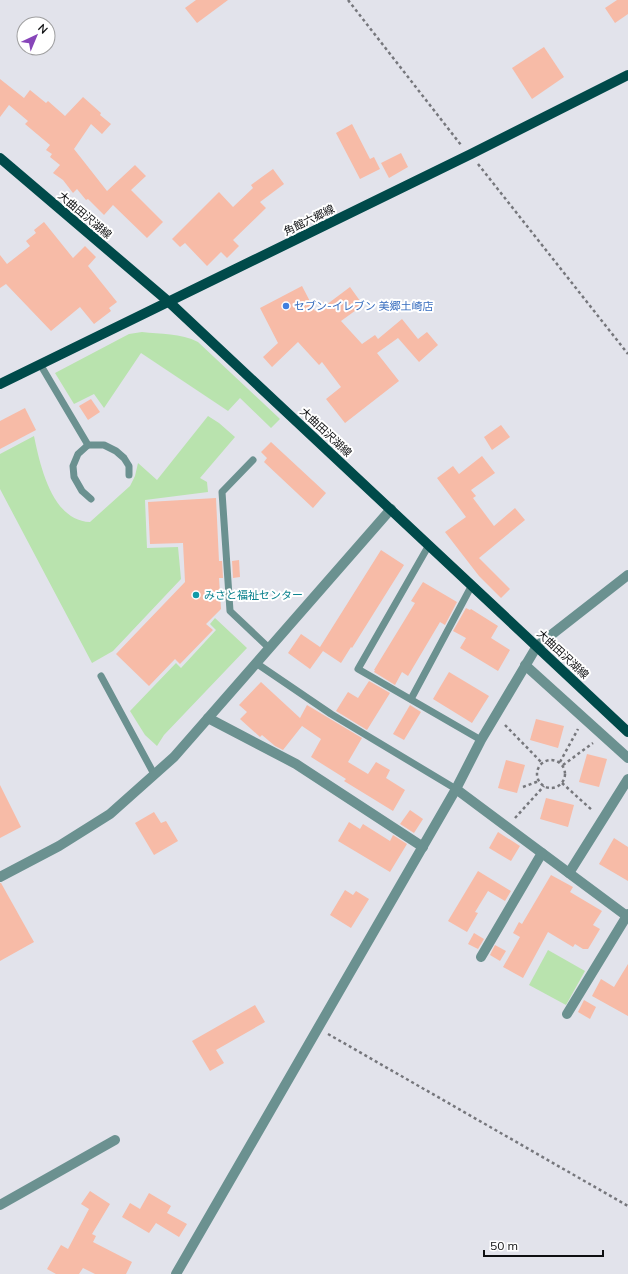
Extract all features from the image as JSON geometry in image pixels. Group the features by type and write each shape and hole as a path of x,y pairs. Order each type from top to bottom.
{"main road":[{"name":"角館六郷線","path":"0,384 628,75"},
{"name":"大曲田沢湖線","path":"0,158 169,302 628,732"}],"street":[{"path":"0,877 59,846 110,814 174,757 391,509"},
{"path":"176,1274 423,847 495,715 537,646 628,575"},
{"path":"525,665 628,758"},
{"path":"208,718 296,764 423,847"},
{"path":"568,873 628,779"},
{"path":"456,789 627,916 567,1014"},
{"path":"481,957 542,853"},
{"path":"0,1205 115,1140"}],"lane":[{"path":"40,364 88,445"},
{"path":"91,499 82,491 74,476 73,466 78,454 88,445 104,445 116,451 124,458 129,466 129,475"},
{"path":"253,460 222,492 230,611 269,648"},
{"path":"429,545 358,669 481,740"},
{"path":"411,699 472,585"},
{"path":"256,663 331,714 456,789"},
{"path":"101,676 154,774"}],"path":[{"path":"348,0 628,354"},
{"path":"495,715 542,763"},
{"path":"560,762 584,718"},
{"path":"563,765 603,736"},
{"path":"546,760 551,760 560,762 563,765 566,774 562,784 556,788 552,788 544,786 539,781 537,772 542,763 546,760"},
{"path":"523,787 539,781"},
{"path":"562,784 602,820"},
{"path":"507,827 544,786"},
{"path":"319,1029 628,1206"}],"green space":[{"path":"142,332 178,335 198,342 280,419 271,428 240,398 228,411 141,353 104,408 94,394 74,404 55,373 129,334"},
{"path":"208,416 219,423 235,437 200,478 207,482 208,492 145,500 147,548 178,547 181,579 113,651 92,663 0,489 0,454 34,436 44,476 57,502 66,512 77,519 90,522 130,486 135,476 138,463 157,480"},
{"path":"215,618 247,648 164,735 157,746 145,735 130,711 176,663 181,668 216,630 210,624"},
{"path":"548,950 585,971 566,1005 529,985"}],"building":[{"path":"196,0 228,0 197,23 185,8"},
{"path":"617,0 628,0 628,14 615,23 605,8"},
{"path":"544,47 564,77 532,99 512,68"},
{"path":"0,79 24,98 30,90 46,103 48,101 65,116 83,97 111,124 102,134 91,124 74,149 107,191 135,165 146,176 131,190 163,222 147,238 113,205 104,215 88,199 86,200 77,189 73,193 63,180 53,173 60,165 50,157 52,154 46,150 50,145 25,124 28,121 9,105 0,117"},
{"path":"352,124 370,159 374,157 380,169 360,179 336,133"},
{"path":"401,153 408,167 389,178 381,163"},
{"path":"273,169 284,184 260,202 266,208 233,240 239,246 227,258 221,252 207,266 185,243 180,247 172,239 219,192 233,207 253,188 251,185"},
{"path":"44,222 73,258 85,246 96,257 88,266 117,302 109,308 111,311 94,324 80,307 51,331 6,284 0,288 0,255 7,264 30,246 26,241 36,233 34,230"},
{"path":"302,286 315,311 324,302 326,305 350,287 363,305 341,321 362,344 375,335 378,339 402,319 418,339 427,332 438,345 419,362 398,338 377,353 399,381 345,423 326,399 341,387 322,362 319,365 298,342 272,367 263,357 278,343 260,308"},
{"path":"91,399 100,412 88,420 79,406"},
{"path":"25,408 36,430 0,449 0,421"},
{"path":"501,425 510,437 492,450 484,437"},
{"path":"271,442 326,493 313,508 264,462 267,458 261,452"},
{"path":"482,456 495,473 471,490 476,496 473,498 494,526 515,508 525,520 479,558 510,589 501,598 479,576 445,532 466,517 437,478 453,466 459,474"},
{"name":"みさと福祉センター","path":"216,498 219,561 222,561 223,578 219,578 221,609 206,624 213,630 180,664 175,659 149,686 116,654 185,582 183,543 150,544 148,502"},
{"path":"381,550 404,565 341,663 323,651 310,669 288,653 301,634 320,647"},
{"path":"239,560 240,577 233,578 232,561"},
{"path":"423,582 457,602 445,625 440,622 408,676 402,672 395,685 374,672 374,670 415,603 411,601"},
{"path":"466,608 471,609 498,626 491,638 510,650 498,671 460,648 466,638 453,631"},
{"path":"449,672 489,696 472,723 433,699"},
{"path":"369,681 390,693 367,730 336,711 348,692 358,698"},
{"path":"261,682 300,718 307,705 362,738 348,762 368,774 376,762 390,770 386,778 405,790 393,811 344,781 346,779 311,757 321,739 302,726 283,750 275,746 262,735 260,737 240,719 247,712 239,705"},
{"path":"410,705 421,712 404,740 393,734"},
{"path":"536,719 564,726 558,748 530,740"},
{"path":"587,754 607,759 599,787 579,782"},
{"path":"506,760 525,765 517,793 498,788"},
{"path":"0,785 21,827 0,838"},
{"path":"546,798 574,805 568,827 540,819"},
{"path":"410,810 423,819 414,833 400,824"},
{"path":"154,812 161,823 166,821 178,841 154,855 135,823"},
{"path":"349,822 360,829 363,824 390,841 393,835 407,844 390,872 338,841"},
{"path":"498,832 520,846 511,861 489,848"},
{"path":"614,838 628,847 628,881 599,864"},
{"path":"478,871 511,891 505,901 488,891 475,912 478,913 467,932 448,921"},
{"path":"551,875 573,887 570,892 602,911 593,925 600,929 588,949 583,949 575,944 573,947 548,932 523,978 503,967 520,937 513,933 519,922 522,924"},
{"path":"0,883 34,942 0,961"},
{"path":"345,890 353,895 356,891 369,899 351,928 330,915"},
{"path":"474,933 484,939 478,949 468,944"},
{"path":"495,945 506,951 500,961 490,955"},
{"path":"628,964 628,1016 592,996 601,979 614,987"},
{"path":"584,1000 596,1007 590,1019 578,1012"},
{"path":"255,1005 265,1022 216,1050 224,1063 210,1071 192,1041"},
{"path":"90,1191 110,1204 92,1234 96,1236 93,1242 132,1262 126,1274 95,1274 83,1268 79,1274 56,1274 47,1269 61,1245 68,1249 89,1209 81,1204"},
{"path":"149,1193 171,1206 167,1213 187,1224 179,1237 156,1223 149,1233 122,1217 130,1203 140,1209"}],"place":[{"name":"セブン-イレブン 美郷土崎店","path":"286,306"},
{"name":"みさと福祉センター","path":"196,595"}]}
